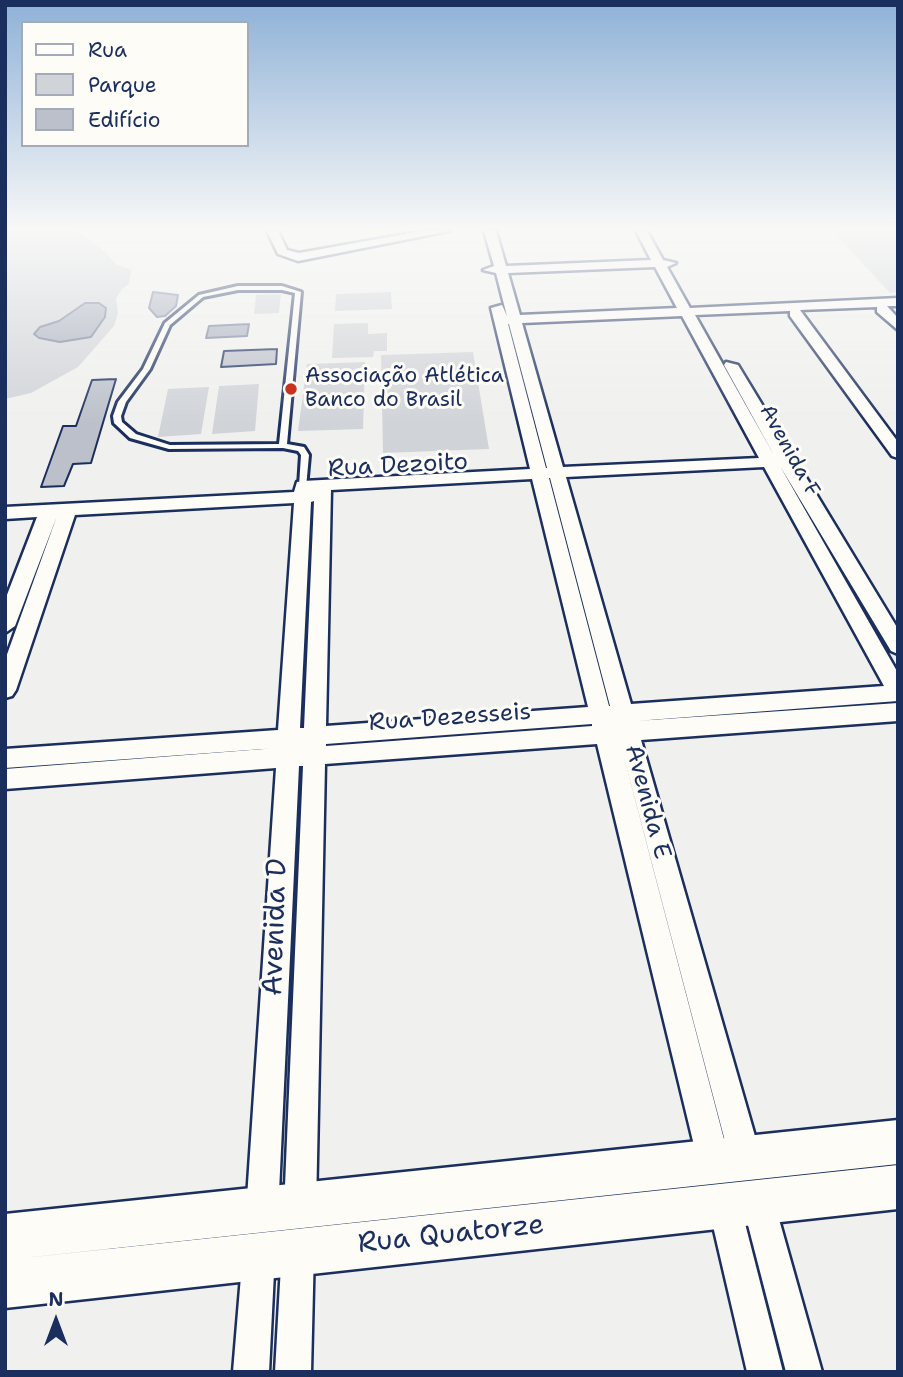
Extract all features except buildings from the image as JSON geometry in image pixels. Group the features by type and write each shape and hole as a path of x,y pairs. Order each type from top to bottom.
{"street":[{"name":"Avenida E","path":"501,295 742,1204 804,1372"},
{"name":"Avenida F","path":"684,295 781,467 898,692"},
{"path":"508,323 898,302"},
{"path":"695,315 898,308"},
{"path":"882,309 898,326"},
{"path":"795,313 898,453"},
{"name":"Avenida F","path":"695,315 739,408 781,467 898,646"},
{"name":"Avenida E","path":"508,323 545,426 549,479"},
{"name":"Rua Dezoito","path":"5,513 58,511 311,487 549,479 781,467"},
{"name":"Avenida D","path":"251,1372 278,1254 311,487"},
{"path":"27,624 5,625 58,511"},
{"path":"5,690 27,624 58,511"},
{"name":"Rua Dezesseis","path":"5,759 301,746 613,723 898,692"},
{"name":"Rua Dezesseis","path":"613,723 898,712"},
{"name":"Avenida D","path":"293,1372 278,1254 301,746"},
{"name":"Rua Dezesseis","path":"5,779 301,746"},
{"name":"Rua Quatorze","path":"5,1237 898,1142"},
{"name":"Rua Quatorze","path":"5,1284 898,1187"},
{"name":"Avenida E","path":"742,1204 765,1372"}],"lane":[{"path":"205,295 167,324 146,369 122,402 117,416 118,423 133,436 169,447 283,446 304,452 311,487"},
{"path":"283,446 298,295"}],"green space":[{"path":"5,295 118,295 116,299 118,313 114,326 78,367 31,393 5,399","holes":["85,302 99,302 107,308 106,317 91,337 60,342 38,339 34,334 38,328 58,321"]},
{"path":"256,295 281,295 279,313 254,314"},
{"path":"336,295 391,295 392,309 335,311"},
{"path":"368,323 368,334 387,333 387,351 374,351 373,357 332,358 334,324"},
{"path":"473,352 489,449 383,453 381,355"},
{"path":"365,362 363,429 298,431 307,364"},
{"path":"259,384 255,431 212,434 219,386"},
{"path":"209,387 201,434 158,437 168,389"}],"water":[{"path":"152,295 178,295 176,306 165,316 157,317 149,308"},
{"path":"85,303 99,303 106,308 105,317 91,337 60,342 39,338 34,334 40,327 59,321"},
{"path":"249,324 247,336 206,338 209,326"}],"place":[{"name":"Associação Atlética Banco do Brasil","path":"291,389"}]}
